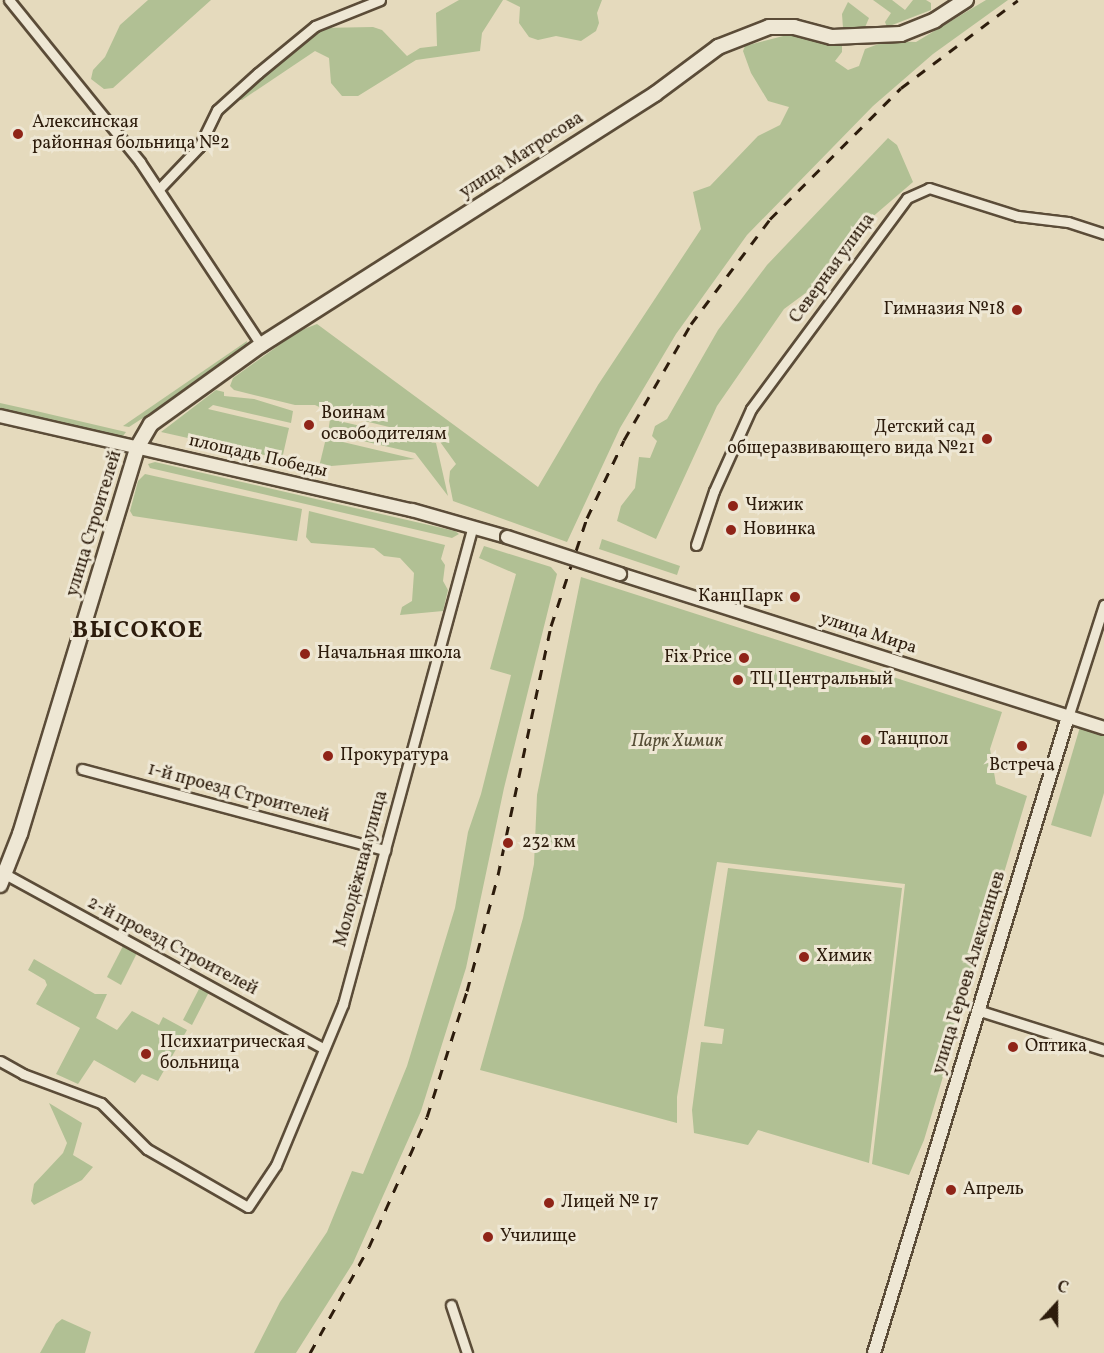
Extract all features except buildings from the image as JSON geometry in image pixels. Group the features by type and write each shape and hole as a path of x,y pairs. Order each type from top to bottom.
{"main road":[{"name":"улица Матросова","path":"137,448 144,433 164,413 261,345 655,94 718,47 769,27 794,27 832,37 901,34 935,20 966,0"},
{"name":"улица Строителей","path":"3,880 137,448"}],"street":[{"path":"9,0 159,189 261,345"},
{"path":"159,189 199,147 217,110 258,73 315,26 380,0"},
{"name":"Северная улица","path":"696,544 714,491 751,409 900,205 916,192 929,188 1003,212 1068,222 1104,234"},
{"name":"площадь Победы","path":"0,416 473,527 507,537"},
{"name":"Молодёжная улица","path":"0,1061 23,1074 101,1103 147,1149 248,1207 276,1165 343,1004 473,527"},
{"name":"улица Мира","path":"507,537 1104,728"},
{"name":"улица Героев Алексинцев","path":"874,1353 977,1010 1104,605"},
{"name":"1-й проезд Строителей","path":"82,770 385,850"},
{"name":"2-й проезд Строителей","path":"3,880 323,1048"},
{"path":"977,1010 1104,1050"},
{"path":"451,1305 467,1353"}],"green space":[{"path":"148,0 211,0 113,88 104,89 91,79 93,70 105,57 120,25"},
{"path":"459,0 503,0 482,33 480,51 416,60 358,96 342,96 331,83 329,58 315,51 242,100 234,99 319,28 373,27 382,30 407,56 420,48 437,46 436,13"},
{"path":"506,0 602,0 597,13 599,23 596,31 581,41 556,36 538,40 529,37 519,23 520,7"},
{"path":"873,0 892,0 905,10 913,0 926,0 931,3 931,10 887,27 885,22 891,13"},
{"path":"986,0 1008,0 933,54 873,106 747,235 676,334 620,428 567,542 453,501 449,481 450,471 456,464 438,439 332,413 315,405 295,405 234,390 230,386 233,378 299,331 317,324 538,487 598,385 701,229 693,192 710,186 758,136 780,125 789,107 768,101 751,73 743,51 745,46 791,34 836,44 842,46 842,52 835,61 848,70 859,66 865,49 887,41 916,42"},
{"path":"848,2 869,18 863,32 843,28 842,14"},
{"path":"888,138 897,145 913,182 848,238 807,292 784,309 717,406 656,539 617,521 621,506 635,488 639,457 650,458 657,441 652,436 655,426 667,419 718,330 767,265"},
{"path":"247,341 246,347 163,405 129,427 123,426"},
{"path":"216,390 224,392 224,396 254,399 293,411 291,423 213,405 208,409 289,428 282,459 161,432"},
{"path":"0,403 126,432 123,436 0,408"},
{"path":"330,419 436,443 448,496 415,453 328,433"},
{"path":"326,438 415,459 319,467"},
{"path":"155,462 455,531 459,534 452,538 150,468 148,464"},
{"path":"145,474 302,509 297,541 133,516 130,511 138,481"},
{"path":"309,511 445,545 441,559 445,565 443,581 448,590 443,611 400,615 402,607 412,601 414,573 400,558 384,556 374,548 311,543 306,537"},
{"path":"602,539 680,566 677,575 599,549"},
{"path":"484,546 551,567 557,574 504,788 466,968 421,1111 353,1263 296,1353 254,1353 280,1302 327,1232 352,1171 363,1174 407,1066 455,908 468,832 481,794 511,675 490,669 516,574 479,558"},
{"name":"Парк Химик","path":"581,577 1002,712 990,749 996,784 1027,796 924,1140 909,1175 872,1164 905,884 717,862 677,1097 677,1123 480,1070 523,918 534,864 537,795"},
{"path":"1080,727 1104,734 1104,793 1091,837 1051,825"},
{"name":"Химик","path":"728,868 902,888 869,1163 758,1130 748,1145 694,1133 692,1110 701,1042 722,1044 724,1029 704,1026"},
{"path":"123,946 137,953 121,985 107,977"},
{"path":"34,959 95,994 107,994 96,1018 117,1030 132,1011 159,1025 163,1017 187,1030 158,1081 142,1074 135,1083 94,1060 78,1084 56,1074 80,1028 36,1004 47,985 45,980 28,970"},
{"path":"200,987 209,992 192,1025 183,1020"},
{"path":"49,1103 82,1123 73,1155 93,1167 82,1180 34,1205 31,1201 34,1184 63,1153 67,1143"},
{"path":"62,1319 91,1332 85,1353 40,1353 56,1324"}],"railway":[{"path":"310,1353 369,1247 427,1117 467,991 498,875 551,626 587,518 624,440 691,324 770,219 901,88 1018,0"}],"place":[{"name":"Алексинская районная больница №2","path":"18,134"},
{"name":"Гимназия №18","path":"1017,310"},
{"name":"Воинам освободителям","path":"309,425"},
{"name":"Детский сад общеразвивающего вида №21","path":"987,439"},
{"name":"Чижик","path":"733,506"},
{"name":"Новинка","path":"731,530"},
{"name":"КанцПарк","path":"795,597"},
{"name":"Начальная школа","path":"305,654"},
{"name":"Fix Price","path":"744,658"},
{"name":"ТЦ Центральный","path":"738,680"},
{"name":"Танцпол","path":"866,740"},
{"name":"Встреча","path":"1022,746"},
{"name":"Прокуратура","path":"328,756"},
{"name":"232 км","path":"508,843"},
{"name":"Химик","path":"804,957"},
{"name":"Оптика","path":"1013,1047"},
{"name":"Психиатрическая больница","path":"146,1054"},
{"name":"Апрель","path":"951,1190"},
{"name":"Лицей № 17","path":"549,1203"},
{"name":"Училище","path":"488,1237"}],"district":[{"name":"ВЫСОКОЕ","path":"138,632"}]}
